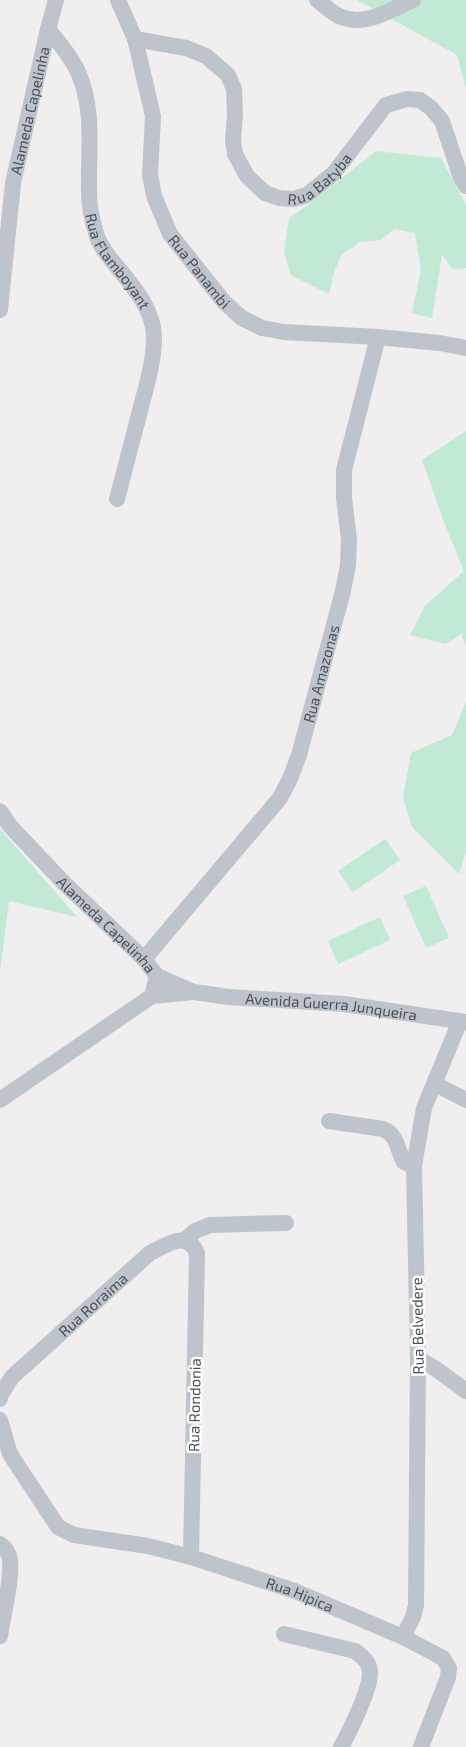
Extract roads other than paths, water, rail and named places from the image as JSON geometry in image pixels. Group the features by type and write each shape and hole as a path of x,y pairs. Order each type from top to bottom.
{"street":[{"name":"Alameda Capelinha","path":"0,310 13,183 56,0"},
{"name":"Rua Panambi","path":"118,0 135,39 152,116 150,175 154,196 170,234 224,302 242,318 262,328 284,332 378,337 439,343 466,348"},
{"path":"317,0 339,16 357,20 367,20 413,0"},
{"name":"Rua Flamboyant","path":"48,29 68,54 85,90 88,110 89,193 91,214 97,236 108,256 132,284 150,314 153,325 152,364 117,499"},
{"name":"Rua Batyba","path":"135,39 192,51 206,56 228,75 234,88 233,140 235,154 247,176 264,192 279,198 294,199 307,195 333,174 386,105 407,99 420,100 442,121 461,178 466,186"},
{"name":"Rua Amazonas","path":"144,959 280,798 293,771 343,592 348,565 349,539 344,498 344,470 378,337"},
{"name":"Alameda Capelinha","path":"0,811 10,826 65,884 144,959 157,976 152,996 0,1100"},
{"name":"Avenida Guerra Junqueira","path":"157,976 194,992"},
{"name":"Avenida Guerra Junqueira","path":"152,996 194,992 229,997 344,1004 463,1021"},
{"name":"Rua Belvedere","path":"403,1637 413,1617 416,1605 418,1358 414,1166 424,1108 463,1021"},
{"path":"435,1084 466,1100"},
{"path":"330,1121 383,1129 390,1132 404,1162 414,1166"},
{"name":"Rua Roraima","path":"0,1399 12,1377 150,1253 176,1241 185,1240 195,1231 210,1225 286,1224"},
{"name":"Rua Rondonia","path":"185,1240 194,1246 197,1254 191,1557"},
{"path":"418,1358 436,1368 466,1390"},
{"name":"Rua Hipica","path":"0,1420 10,1454 58,1527 74,1535 148,1546 191,1557 294,1591 403,1637 443,1658 449,1668 448,1677 421,1747"},
{"path":"0,1544 6,1548 10,1560 9,1583 0,1636"},
{"path":"284,1634 356,1652 365,1658 370,1673 368,1682 360,1709 342,1747"}]}
